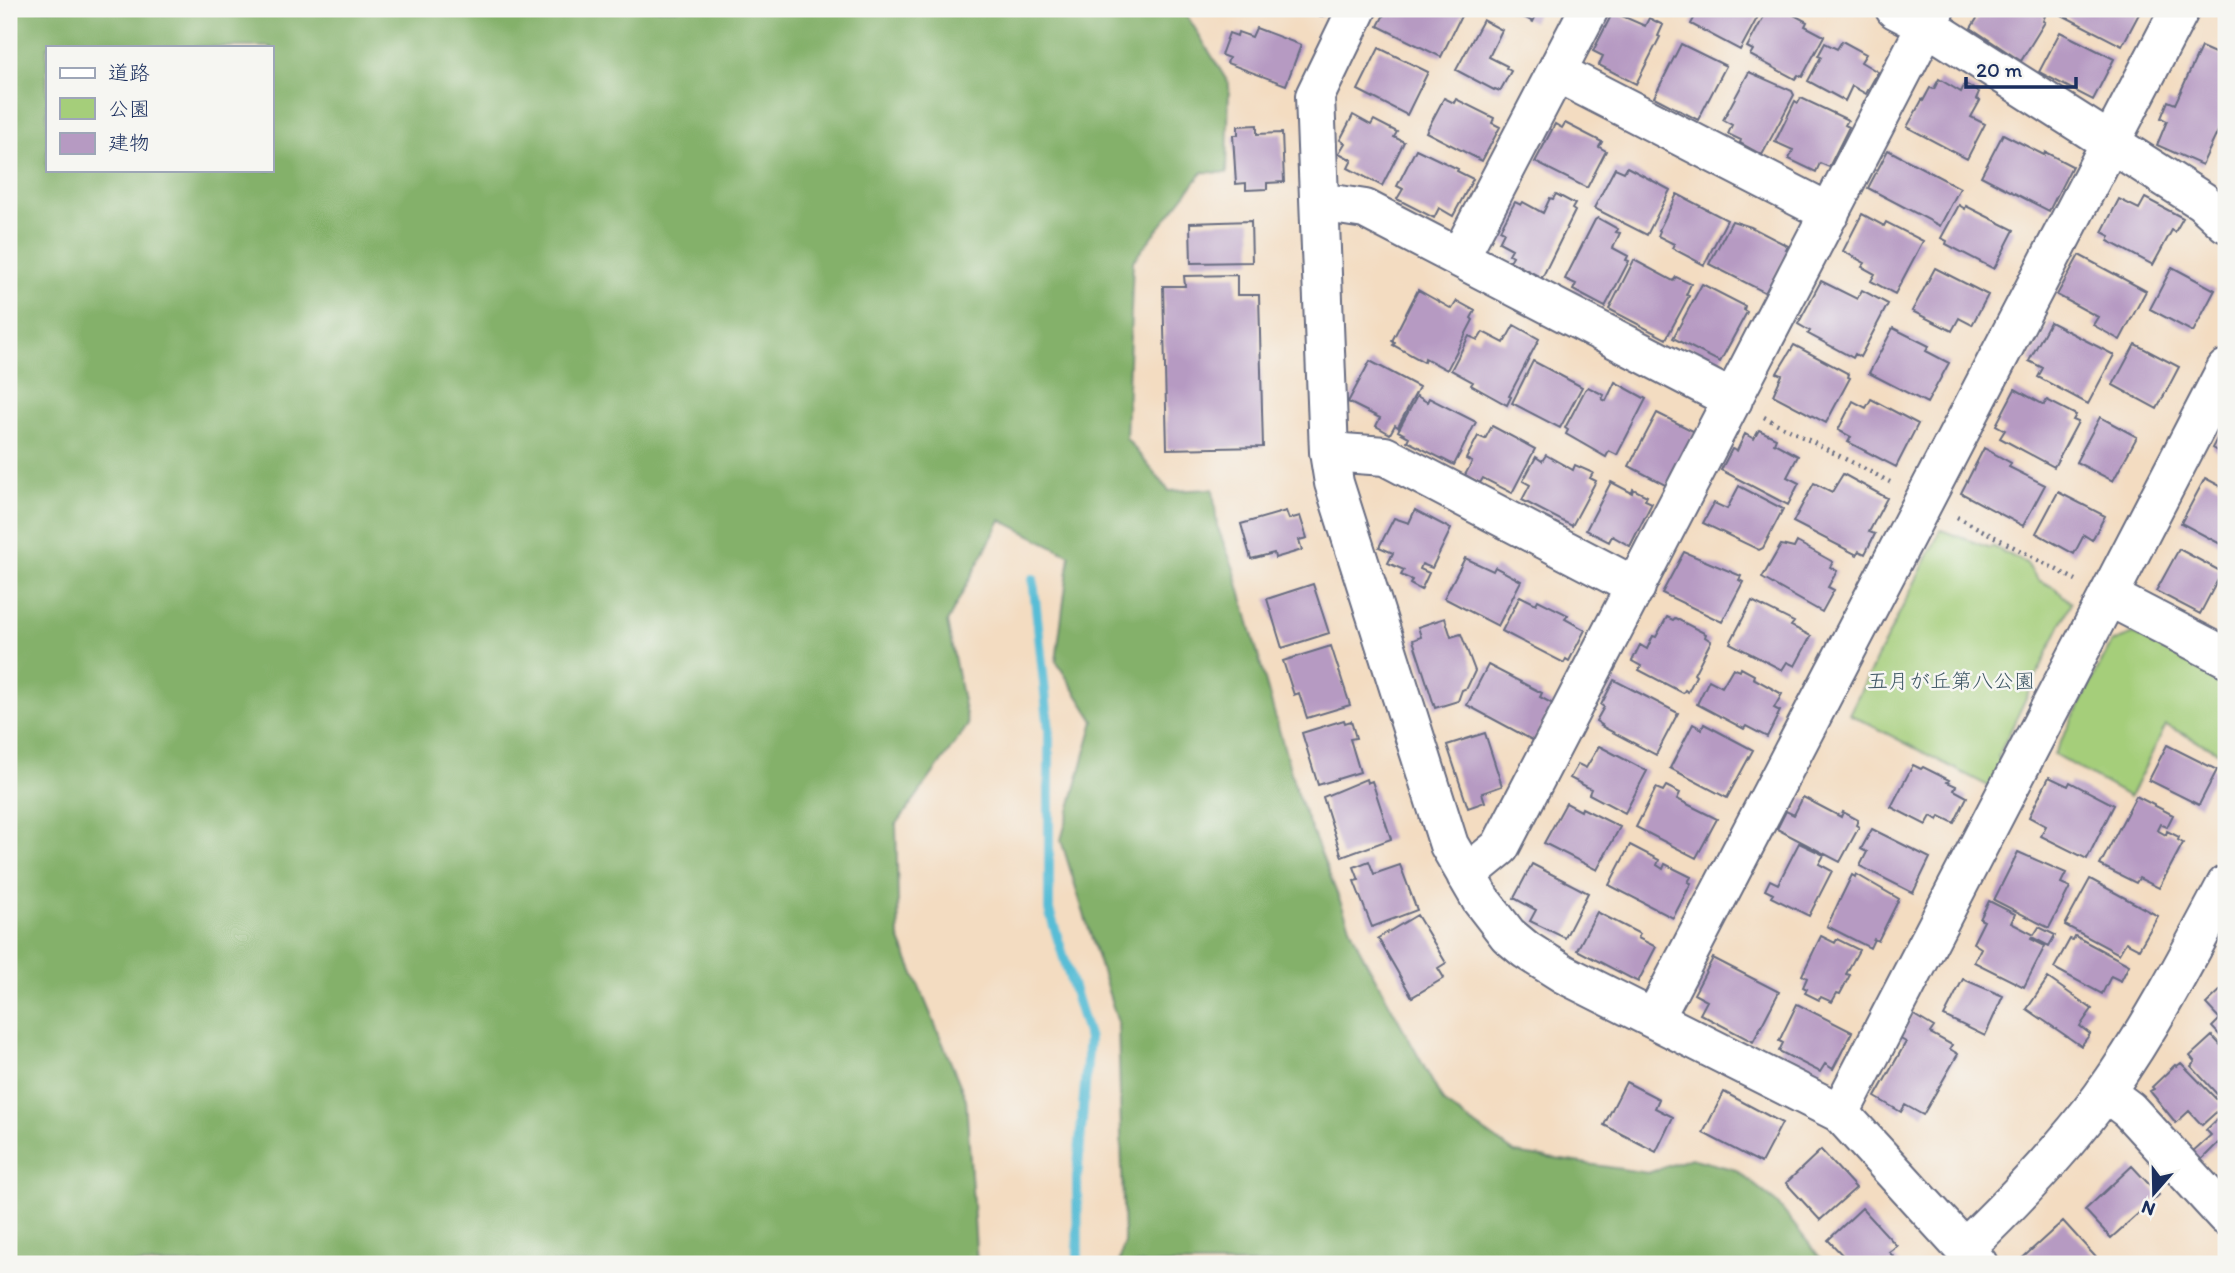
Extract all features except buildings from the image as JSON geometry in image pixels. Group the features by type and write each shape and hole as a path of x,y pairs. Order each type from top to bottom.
{"street":[{"path":"1357,9 1315,96 1329,452 1334,483 1449,845 1481,900 1508,935 1564,974 1840,1113 1971,1257 2008,1208 2049,1163 2105,1092 2171,988 2226,884"},
{"path":"1459,258 1589,9"},
{"path":"1654,1019 2180,9"},
{"path":"1466,875 1500,847 1830,213 1919,14 2202,201 2226,223"},
{"path":"1556,72 1830,213"},
{"path":"1320,202 1365,209 1733,400"},
{"path":"1840,1113 2226,369"},
{"path":"1329,452 1385,456 1636,587"},
{"path":"2108,596 2226,657"},
{"path":"2105,1092 2129,1110 2226,1216"}],"path":[{"path":"1776,423 1900,487"},
{"path":"1966,522 2063,573"}],"green space":[{"path":"9,9 1183,9 1229,84 1227,173 1203,172 1133,261 1126,438 1169,491 1213,489 1217,526 1234,569 1297,794 1359,948 1444,1103 1515,1153 1648,1173 1691,1158 1736,1170 1777,1203 1825,1264 1119,1264 1124,1242 1118,1023 1061,840 1094,721 1056,661 1070,555 1001,520 947,622 968,725 896,825 899,938 966,1099 977,1264 9,1264"},
{"name":"五月が丘第八公園","path":"1941,530 1990,548 1992,546 2026,563 2038,580 2055,588 2071,603 1998,757 2003,764 1990,787 1849,714"},
{"path":"2134,634 2226,679 2226,756 2166,725 2130,797 2054,754 2112,642"}],"waterway":[{"path":"1033,579 1049,730 1049,910 1089,1039 1077,1178 1078,1264"}]}
